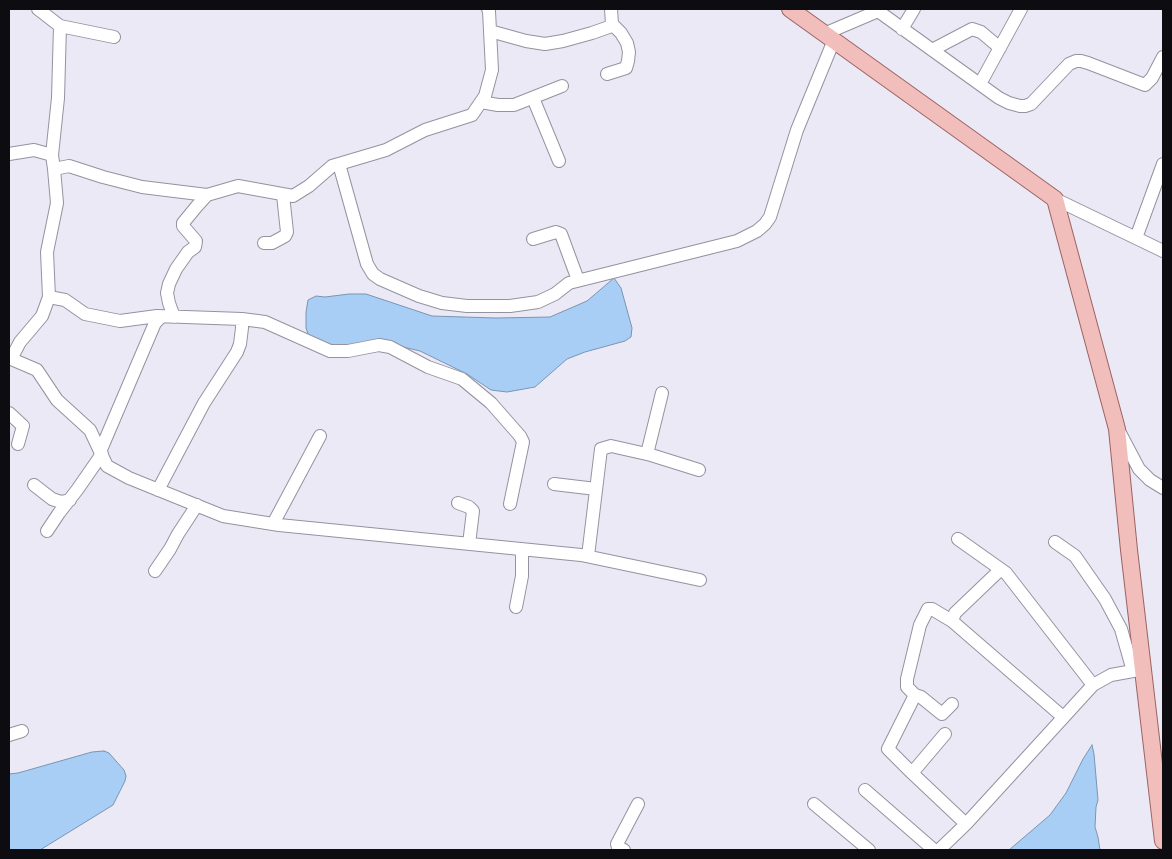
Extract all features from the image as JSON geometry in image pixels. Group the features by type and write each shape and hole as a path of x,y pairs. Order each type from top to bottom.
{"main road":[{"path":"790,9 1055,200 1118,429 1138,670 1163,841"}],"street":[{"path":"38,9 60,26 114,37"},
{"path":"54,169 69,166 142,187 207,196 238,186 293,196 309,186 332,166 386,150 425,130 472,116 485,96 492,70 488,9"},
{"path":"606,74 626,68 629,52 627,43 621,33 612,24 611,9"},
{"path":"902,29 914,9"},
{"path":"980,84 1021,9"},
{"path":"339,164 367,264 373,274 419,296 442,303 467,306 510,306 538,302 555,294 569,283 578,280 737,241 757,231 770,217 829,37 879,10 902,29 999,98 1020,106 1031,104 1072,62 1081,61 1145,85 1152,78 1163,57"},
{"path":"490,31 545,44 592,33 610,27 612,24"},
{"path":"60,26 58,98 52,155 57,203 47,252 49,297 42,316 20,342 10,359 37,370 57,400 90,430 107,466 129,478 223,516 273,524 588,556 700,580"},
{"path":"932,50 972,29 981,32 1000,48"},
{"path":"481,102 514,105 562,86"},
{"path":"533,98 559,161"},
{"path":"9,154 34,150 52,155"},
{"path":"1136,238 1163,164"},
{"path":"264,243 272,243 287,232 283,195"},
{"path":"174,317 167,293 169,284 188,252 195,247 196,241 183,226 183,223 207,196"},
{"path":"1055,200 1163,251"},
{"path":"533,239 556,232 561,234 578,280"},
{"path":"49,297 65,300 85,314 120,321 157,316 242,319 265,322 330,351 348,351 384,345 428,367 462,379 491,404 520,436 523,442 510,504"},
{"path":"46,531 70,500 101,453 155,323 161,317"},
{"path":"158,490 204,403 237,352 240,344 242,319"},
{"path":"647,454 662,393"},
{"path":"9,413 23,426 18,444"},
{"path":"1118,429 1139,469 1150,480 1163,488"},
{"path":"273,524 320,436"},
{"path":"588,556 601,449 611,446 647,454 699,470"},
{"path":"554,484 596,489"},
{"path":"34,485 52,499 61,502 70,500"},
{"path":"458,503 469,507 473,511 470,544"},
{"path":"155,571 197,505"},
{"path":"958,539 1006,573 1093,685"},
{"path":"939,850 966,824 1093,685 1111,675 1138,670 1121,629 1105,599 1075,556 1055,542"},
{"path":"516,607 522,576 522,549"},
{"path":"952,621 955,613 1000,570"},
{"path":"952,704 942,714 907,687 907,679 920,626 928,609 932,609 952,621 1064,717"},
{"path":"915,695 888,749 966,824"},
{"path":"9,735 22,731"},
{"path":"912,773 944,734"},
{"path":"865,790 934,850"},
{"path":"624,850 618,847 617,844 638,804"},
{"path":"814,804 869,850"}],"water":[{"path":"614,278 621,288 632,328 631,337 625,341 567,359 535,387 507,392 491,390 467,374 420,351 382,342 341,349 318,342 308,334 306,328 308,300 316,296 366,294 432,316 550,317 587,301"},
{"path":"1092,745 1098,800 1095,827 1100,850 1009,850 1050,815 1066,793"},
{"path":"104,751 109,753 124,770 126,776 113,805 40,850 9,850 9,774 92,752"}]}
